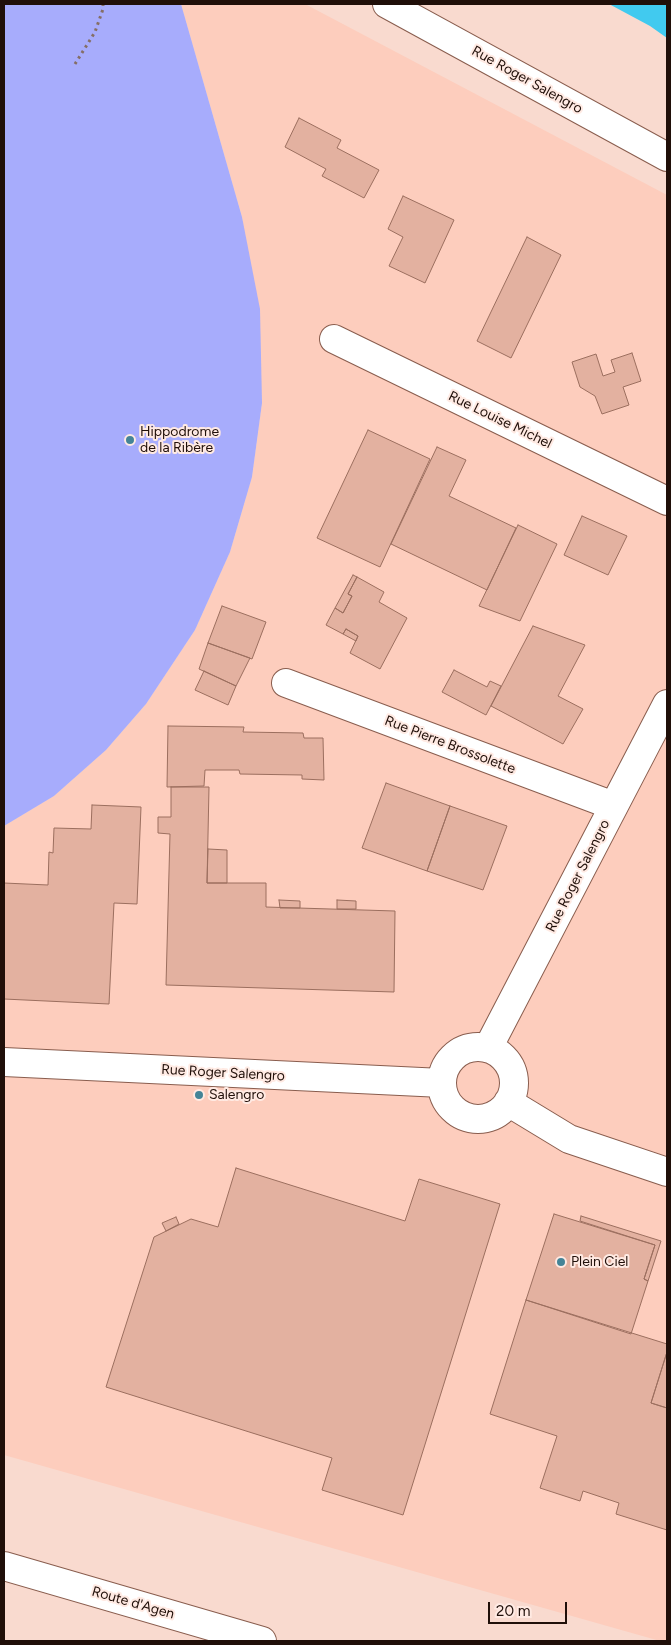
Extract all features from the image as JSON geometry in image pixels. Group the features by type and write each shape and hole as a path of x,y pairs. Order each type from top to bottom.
{"street":[{"name":"Rue Roger Salengro","path":"388,4 667,157"},
{"name":"Rue Louise Michel","path":"334,339 667,501"},
{"name":"Rue Pierre Brossolette","path":"286,683 614,806"},
{"name":"Rue Roger Salengro","path":"488,1048 667,704"},
{"path":"477,1046 488,1048 506,1060 512,1070 513,1092 508,1102 500,1111 490,1117 479,1119 467,1118 457,1113 449,1105 443,1094 443,1072 448,1062 456,1054 477,1046"},
{"name":"Rue Roger Salengro","path":"4,1062 442,1083"},
{"path":"508,1102 569,1139 667,1172"},
{"name":"Route d'Agen","path":"4,1566 262,1641"}],"path":[{"path":"75,64 95,32 103,4"}],"shaded area":[{"name":"Hippodrome de la Ribère","path":"4,4 181,4 242,217 260,309 262,403 252,477 230,552 195,630 146,704 106,750 54,796 4,826"},
{"path":"181,4 305,4 667,195 667,1641 660,1641 4,1455 4,826 54,796 106,750 146,704 195,630 230,552 252,477 262,403 242,217"},
{"path":"609,4 667,4 667,38 650,26"}],"building":[{"path":"299,118 341,140 337,148 379,170 364,198 322,176 326,169 285,147"},
{"path":"403,196 454,220 425,283 389,266 403,237 388,229"},
{"path":"527,237 561,255 511,358 477,341"},
{"path":"632,353 641,381 623,387 629,405 602,414 595,396 580,387 572,362 596,354 603,376 615,372 611,360"},
{"path":"368,430 430,459 380,567 317,538"},
{"path":"437,447 466,460 449,496 516,528 487,590 391,544"},
{"path":"582,516 627,536 608,575 564,555"},
{"path":"518,525 557,544 520,621 479,606"},
{"path":"353,575 357,577 348,594 352,596 343,613 335,608"},
{"path":"357,577 384,592 379,602 407,618 380,669 350,653 358,636 346,629 343,634 326,625 335,608 343,613 352,596 348,594"},
{"path":"222,606 266,622 252,659 208,643"},
{"path":"533,626 585,645 558,696 583,709 563,744 491,706"},
{"path":"346,629 358,636 356,641 343,634"},
{"path":"208,643 250,658 236,686 199,669"},
{"path":"454,670 487,687 490,681 501,686 486,715 442,692"},
{"path":"204,671 236,686 228,705 195,690"},
{"path":"168,726 244,727 243,732 303,733 304,738 323,738 324,780 302,779 302,775 240,774 239,770 205,770 204,786 167,787"},
{"path":"386,783 450,806 427,871 362,848"},
{"path":"171,787 209,787 207,883 266,883 266,907 395,911 394,992 166,985 170,834 158,833 158,817 171,817"},
{"path":"92,805 141,807 137,904 114,903 109,1004 4,999 4,883 48,885 49,852 53,853 54,828 91,829"},
{"path":"450,806 507,826 483,890 427,871"},
{"path":"208,849 227,850 227,883 207,883"},
{"path":"279,900 300,901 300,908 280,908"},
{"path":"337,900 356,901 356,909 337,909"},
{"path":"236,1168 405,1221 419,1179 500,1204 403,1515 322,1490 332,1458 106,1387 154,1237 191,1219 218,1227"},
{"path":"554,1214 655,1245 644,1279 648,1281 631,1334 526,1300"},
{"path":"581,1216 661,1241 648,1281 644,1279 655,1245 580,1221"},
{"path":"176,1217 179,1224 166,1231 162,1223"},
{"path":"526,1300 667,1344 667,1352 651,1403 667,1408 667,1530 616,1514 619,1503 583,1491 580,1501 540,1488 557,1436 490,1414"},
{"path":"667,1352 667,1408 651,1403"}],"place":[{"name":"Hippodrome de la Ribère","path":"130,440"},
{"name":"Salengro","path":"199,1095"},
{"name":"Plein Ciel","path":"561,1262"}]}
